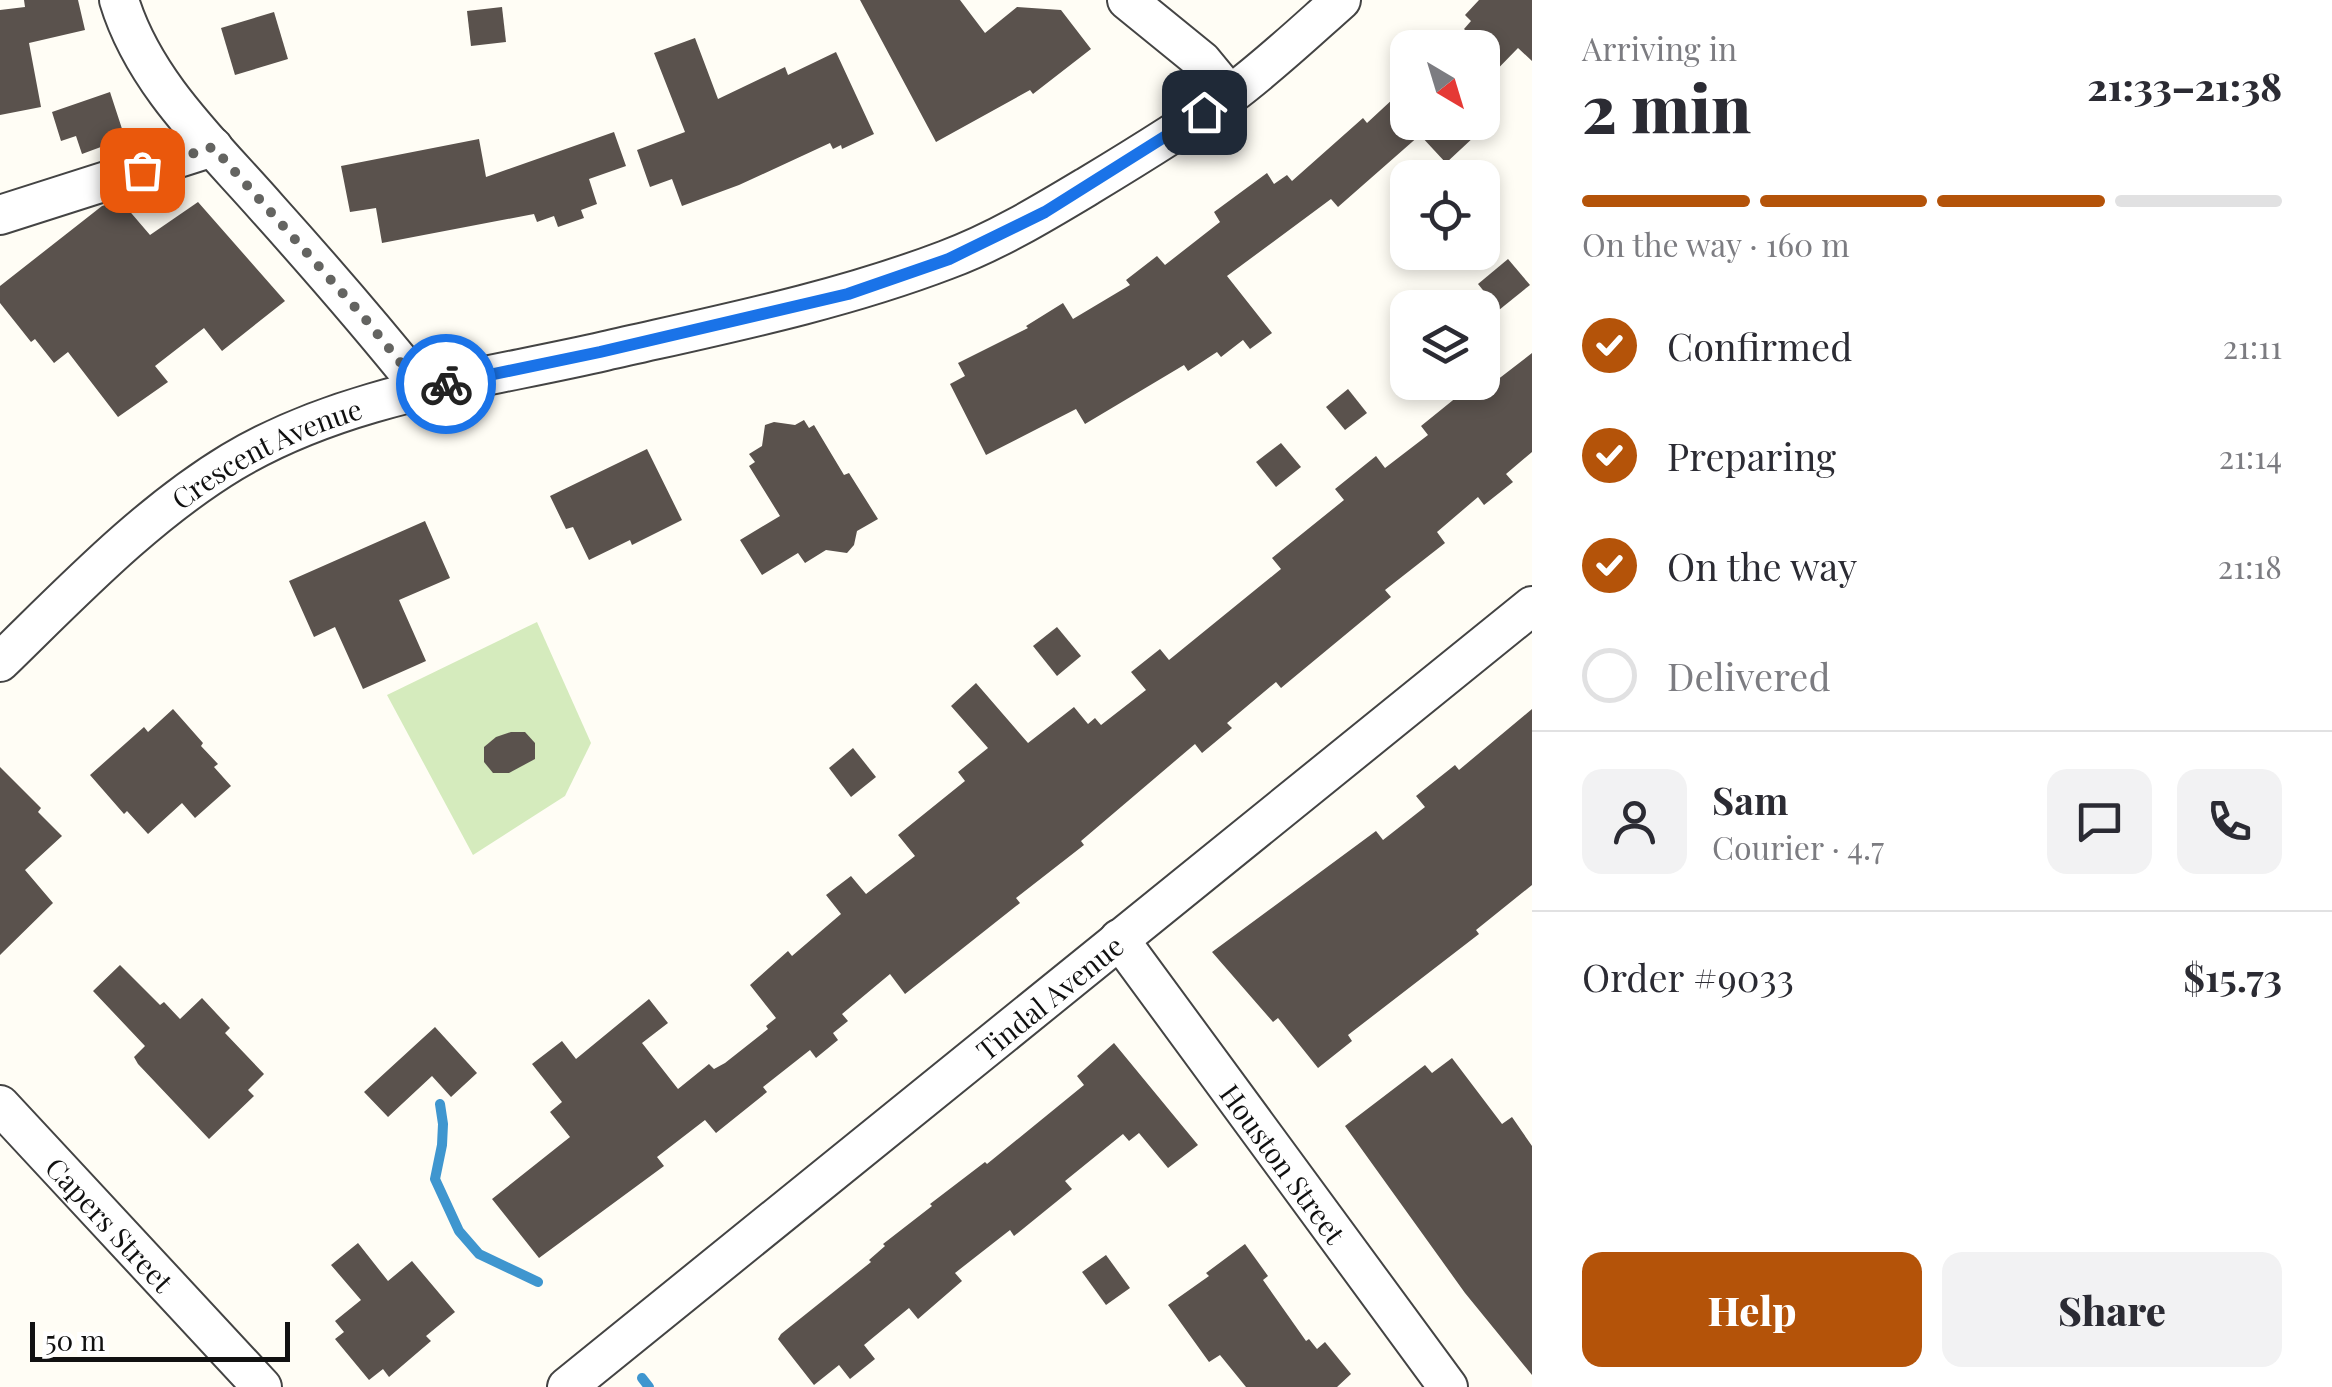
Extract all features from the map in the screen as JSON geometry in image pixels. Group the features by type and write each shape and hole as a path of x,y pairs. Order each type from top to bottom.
{"street":[{"path":"119,0 128,29 148,66 422,389"},
{"path":"1127,0 1202,61 1230,94"},
{"name":"Crescent Avenue","path":"0,662 166,509 232,462 292,432 422,389 848,294 949,259 1045,212 1230,94 1341,0"},
{"path":"0,215 213,147"},
{"name":"Tindal Avenue","path":"568,1387 1532,606"},
{"name":"Houston Street","path":"1119,939 1448,1387"},
{"name":"Capers Street","path":"0,1105 262,1387"}],"green space":[{"path":"537,622 591,743 565,796 473,855 387,695"}],"building":[{"path":"24,0 78,0 85,30 29,43 41,107 0,115 0,10 25,7"},
{"path":"860,0 960,0 985,33 1017,7 1061,10 1091,49 1033,94 1030,90 936,142"},
{"path":"1479,0 1532,0 1532,61 1518,48 1500,66 1500,30 1465,30 1471,21 1465,15"},
{"path":"502,7 506,42 471,46 467,11"},
{"path":"274,12 288,59 235,75 221,28"},
{"path":"695,38 718,99 785,67 788,75 836,52 874,134 842,149 841,145 833,149 830,143 739,185 682,206 672,179 650,187 637,150 685,132 654,53"},
{"path":"110,92 125,138 82,154 76,136 61,141 52,112"},
{"path":"1390,102 1390,140 1414,140 1338,207 1331,199 1227,276 1272,333 1250,349 1243,340 1221,357 1217,352 1188,371 1184,365 1085,424 1076,409 986,455 950,384 965,376 958,363 1028,328 1063,303 1073,319 1130,285 1126,280 1157,256 1165,265 1220,222 1214,212 1267,173 1274,184 1287,175 1292,181 1363,118 1367,123"},
{"path":"614,132 626,166 589,179 597,204 581,210 584,218 558,227 554,216 537,222 534,214 382,243 376,208 350,212 341,166 479,139 486,177"},
{"path":"1425,140 1471,140 1449,160 1443,160"},
{"path":"120,200 150,235 198,202 285,301 222,351 204,328 155,366 168,382 118,417 68,352 54,363 35,339 31,342 0,303 0,286 102,206"},
{"path":"1508,259 1530,285 1500,309 1500,290 1483,290 1478,284 1500,270"},
{"path":"1532,353 1532,452 1506,474 1513,482 1484,505 1478,497 1437,532 1445,543 1385,590 1391,597 1281,688 1276,682 1227,723 1232,728 1202,753 1195,744 1081,841 1084,845 1016,898 1020,903 905,994 890,974 842,1014 848,1021 833,1033 838,1040 816,1058 810,1050 763,1087 767,1092 716,1133 705,1120 657,1157 664,1166 539,1258 492,1199 570,1137 550,1112 562,1102 532,1064 562,1041 576,1059 649,999 668,1023 642,1043 678,1089 709,1064 714,1069 725,1063 776,1018 750,985 788,951 792,956 841,914 826,895 851,876 866,894 915,856 898,835 965,781 958,772 988,748 951,706 976,683 1028,743 1074,707 1088,724 1095,718 1101,725 1146,690 1131,672 1160,649 1169,660 1281,569 1272,558 1344,500 1335,489 1376,456 1385,468 1428,435 1421,426 1453,400 1500,400 1500,378"},
{"path":"1348,389 1367,413 1345,430 1326,407"},
{"path":"804,420 809,428 814,425 844,475 849,473 878,519 857,531 854,545 847,553 826,550 805,563 798,553 762,575 740,540 780,516 749,466 755,462 749,454 762,446 765,425 795,425"},
{"path":"1281,443 1301,467 1276,487 1256,462"},
{"path":"647,449 682,520 632,545 630,540 589,560 573,527 566,529 550,496"},
{"path":"425,521 450,578 399,600 426,661 363,689 335,627 314,637 289,581"},
{"path":"1057,627 1081,656 1057,676 1033,646"},
{"path":"173,709 203,743 201,746 218,764 214,767 231,786 195,818 182,803 148,834 127,811 124,814 90,775 144,727 148,732"},
{"path":"1532,709 1532,885 1476,930 1479,934 1348,1035 1352,1041 1318,1068 1278,1018 1273,1022 1212,952 1376,831 1383,840 1425,807 1416,796 1455,765 1459,770"},
{"path":"511,732 525,732 535,743 535,759 509,773 493,773 484,762 484,747"},
{"path":"853,748 876,777 851,797 829,768"},
{"path":"0,767 41,808 38,812 62,836 25,870 53,903 0,955"},
{"path":"120,965 180,1019 202,998 230,1028 225,1033 264,1074 248,1090 254,1096 209,1139 138,1064 134,1057 145,1046 93,991"},
{"path":"435,1027 477,1073 451,1097 432,1076 388,1117 364,1092"},
{"path":"1114,1043 1198,1145 1168,1168 1139,1133 1129,1141 1123,1134 1065,1181 1072,1189 1014,1236 1010,1230 955,1273 962,1281 918,1319 909,1308 864,1345 875,1359 850,1379 839,1365 814,1385 778,1339 781,1334 871,1262 883,1244 930,1204 987,1164 1084,1085 1077,1076"},
{"path":"1452,1058 1502,1124 1512,1117 1532,1146 1532,1375 1465,1293 1345,1126 1425,1065 1432,1073"},
{"path":"358,1243 388,1281 412,1261 455,1312 426,1336 431,1341 389,1377 383,1369 369,1380 335,1339 344,1332 335,1321 361,1300 331,1265"},
{"path":"1245,1244 1268,1276 1263,1280 1306,1341 1309,1339 1317,1349 1325,1342 1351,1374 1337,1387 1246,1387 1220,1355 1209,1362 1168,1305"},
{"path":"1106,1255 1130,1288 1106,1305 1082,1272"}],"waterway":[{"path":"440,1104 442,1145 435,1179 459,1231 479,1254 538,1282"},
{"path":"642,1378 649,1387"}],"way so far":[{"path":"142,170 213,147 422,389 446,384"}],"route":[{"path":"446,384 848,294 949,259 1045,212 1204,112"}]}
